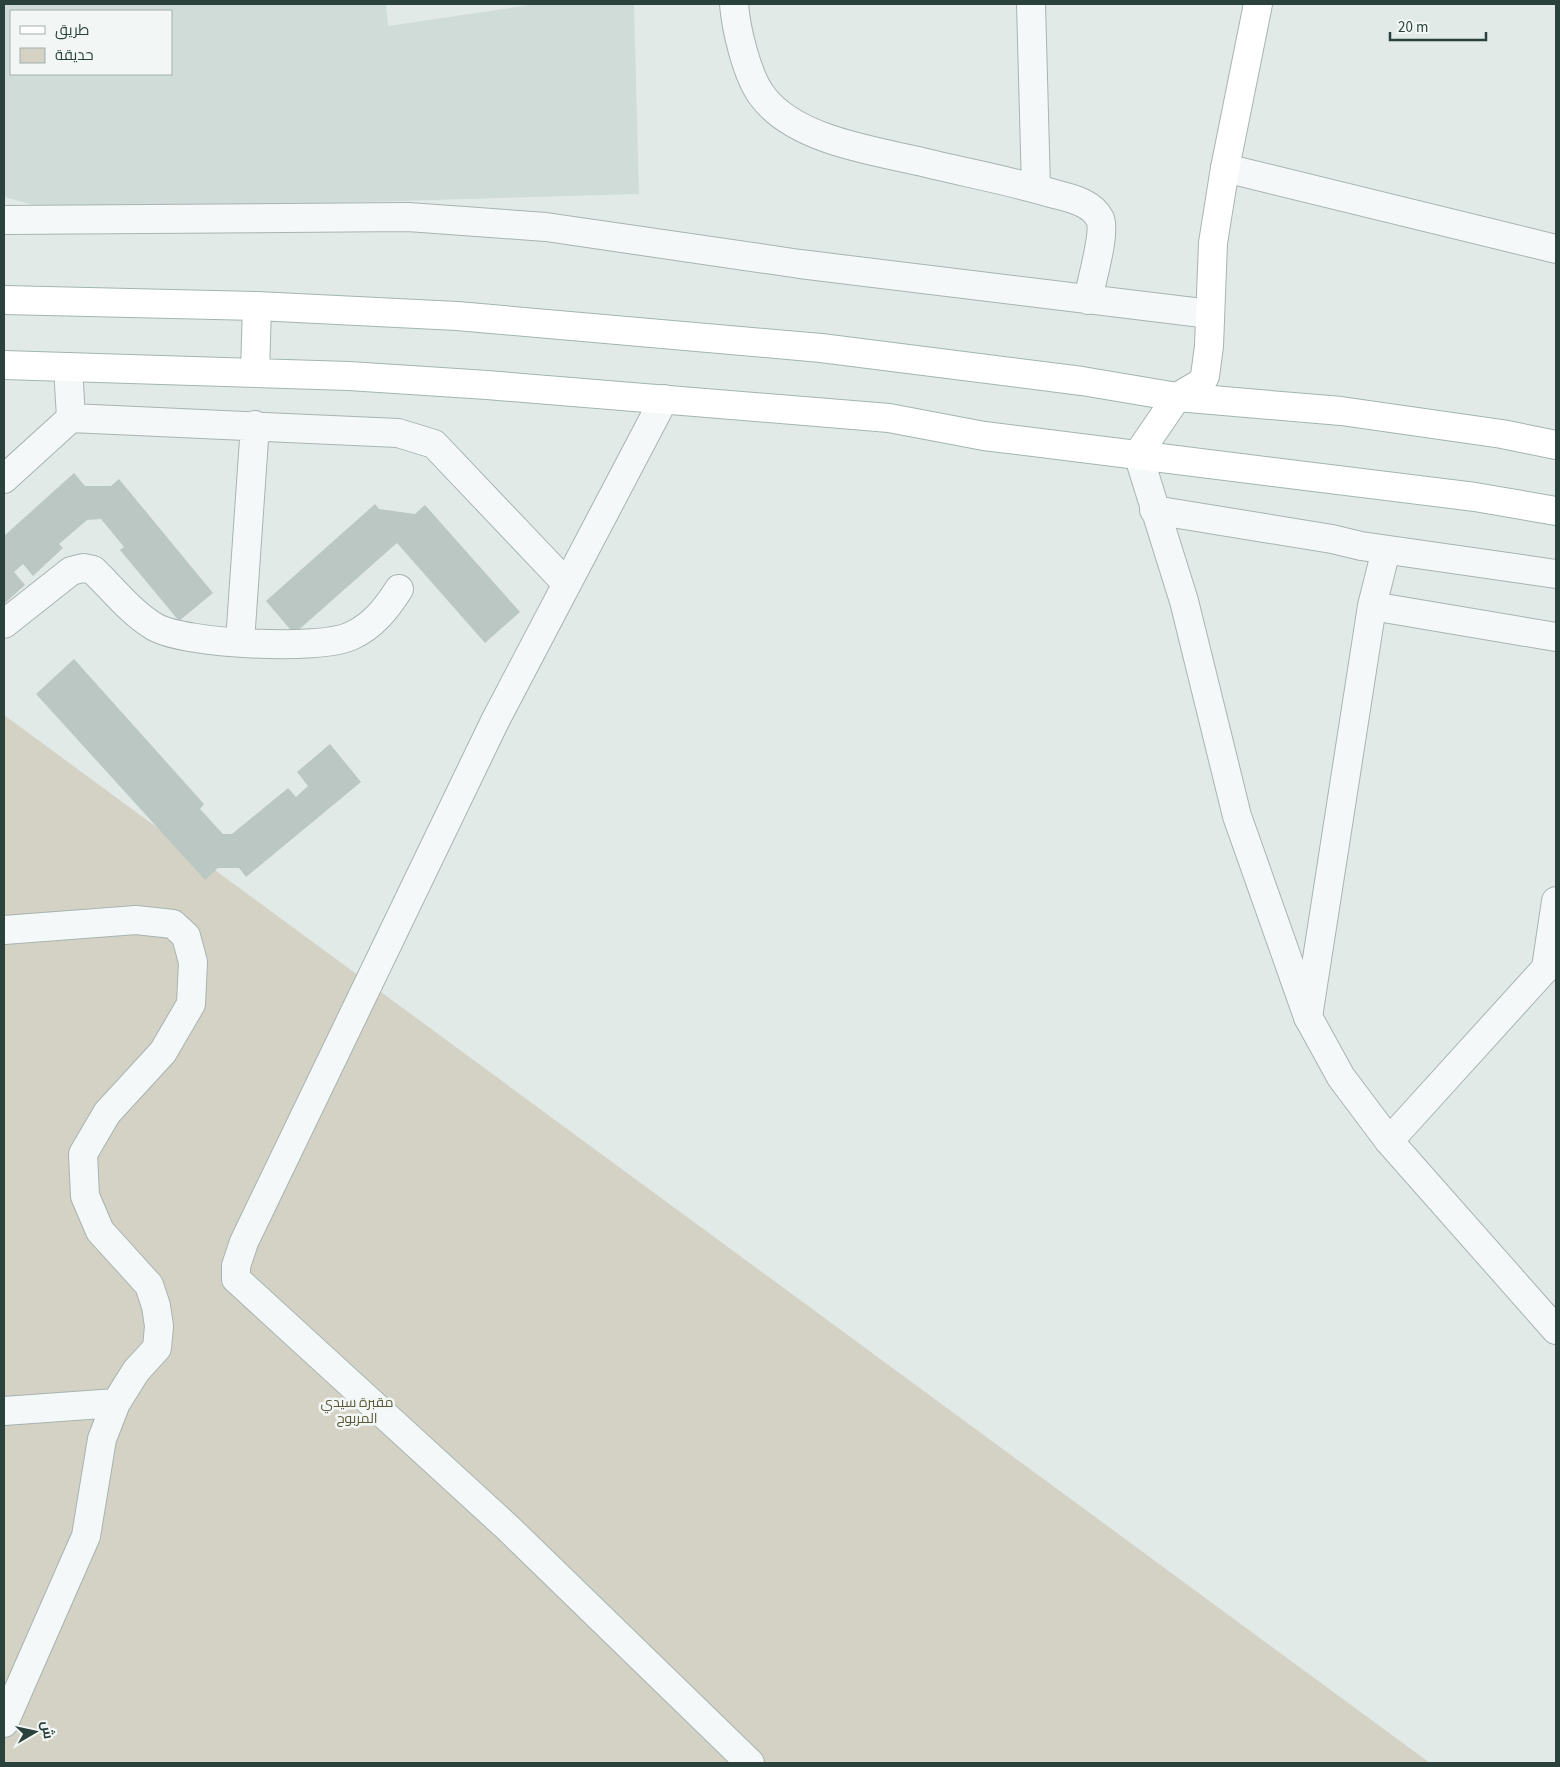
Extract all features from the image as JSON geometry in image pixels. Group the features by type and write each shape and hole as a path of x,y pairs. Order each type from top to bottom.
{"main road":[{"path":"1138,454 1177,397 1201,382 1206,376 1213,243 1225,168 1258,4"},
{"path":"4,300 257,306 457,316 821,348 1082,381 1177,397 1341,411 1502,434 1556,445"},
{"path":"255,373 257,306"},
{"path":"4,365 378,378 889,418 984,436 1476,498 1556,511"}],"street":[{"path":"734,4 735,17 752,80 762,97 776,111 804,128 846,145 1036,188 1080,201 1092,208 1100,219 1103,232 1088,300"},
{"path":"1031,4 1036,188"},
{"path":"1225,168 1556,250"},
{"path":"4,220 408,217 546,227 800,264 1210,314"},
{"path":"68,367 71,418"},
{"path":"664,399 495,721 244,1242 236,1266 236,1279 507,1527 750,1763"},
{"path":"4,479 71,418 398,433 434,444 567,584"},
{"path":"240,642 254,425"},
{"path":"1138,454 1184,601 1237,816 1308,1017 1342,1077 1389,1141 1556,1330"},
{"path":"1154,510 1386,550 1556,574"},
{"path":"1308,1017 1372,606 1386,550"},
{"path":"4,624 71,571 83,568 93,570 154,626 169,633 199,640 298,643 350,637 380,616 399,589"},
{"path":"1372,606 1556,637"},
{"path":"1389,1141 1551,973 1556,901"},
{"path":"4,930 136,920 172,924 186,936 193,962 191,1004 163,1052 107,1113 83,1154 85,1196 100,1231 149,1285 156,1306 158,1320 157,1348 136,1371 116,1403 102,1439 86,1536 4,1723"},
{"path":"4,1411 116,1403"}],"shaded area":[{"path":"4,4 386,4 388,26 537,4 634,4 639,194 55,211 4,197"}],"green space":[{"name":"مقبرة سيدي المربوح","path":"4,715 1430,1763 4,1763"}],"building":[{"path":"74,473 85,486 111,486 119,479 213,593 179,621 120,550 124,547 101,519 87,520 59,544 63,548 33,576 23,564 14,572 25,585 4,604 4,536"},
{"path":"375,504 379,509 415,514 425,505 520,612 485,643 397,543 294,634 266,601"},
{"path":"74,659 204,804 200,809 223,834 232,834 288,788 296,797 308,786 297,772 330,744 361,782 246,877 239,868 218,868 205,880 36,694"}]}
